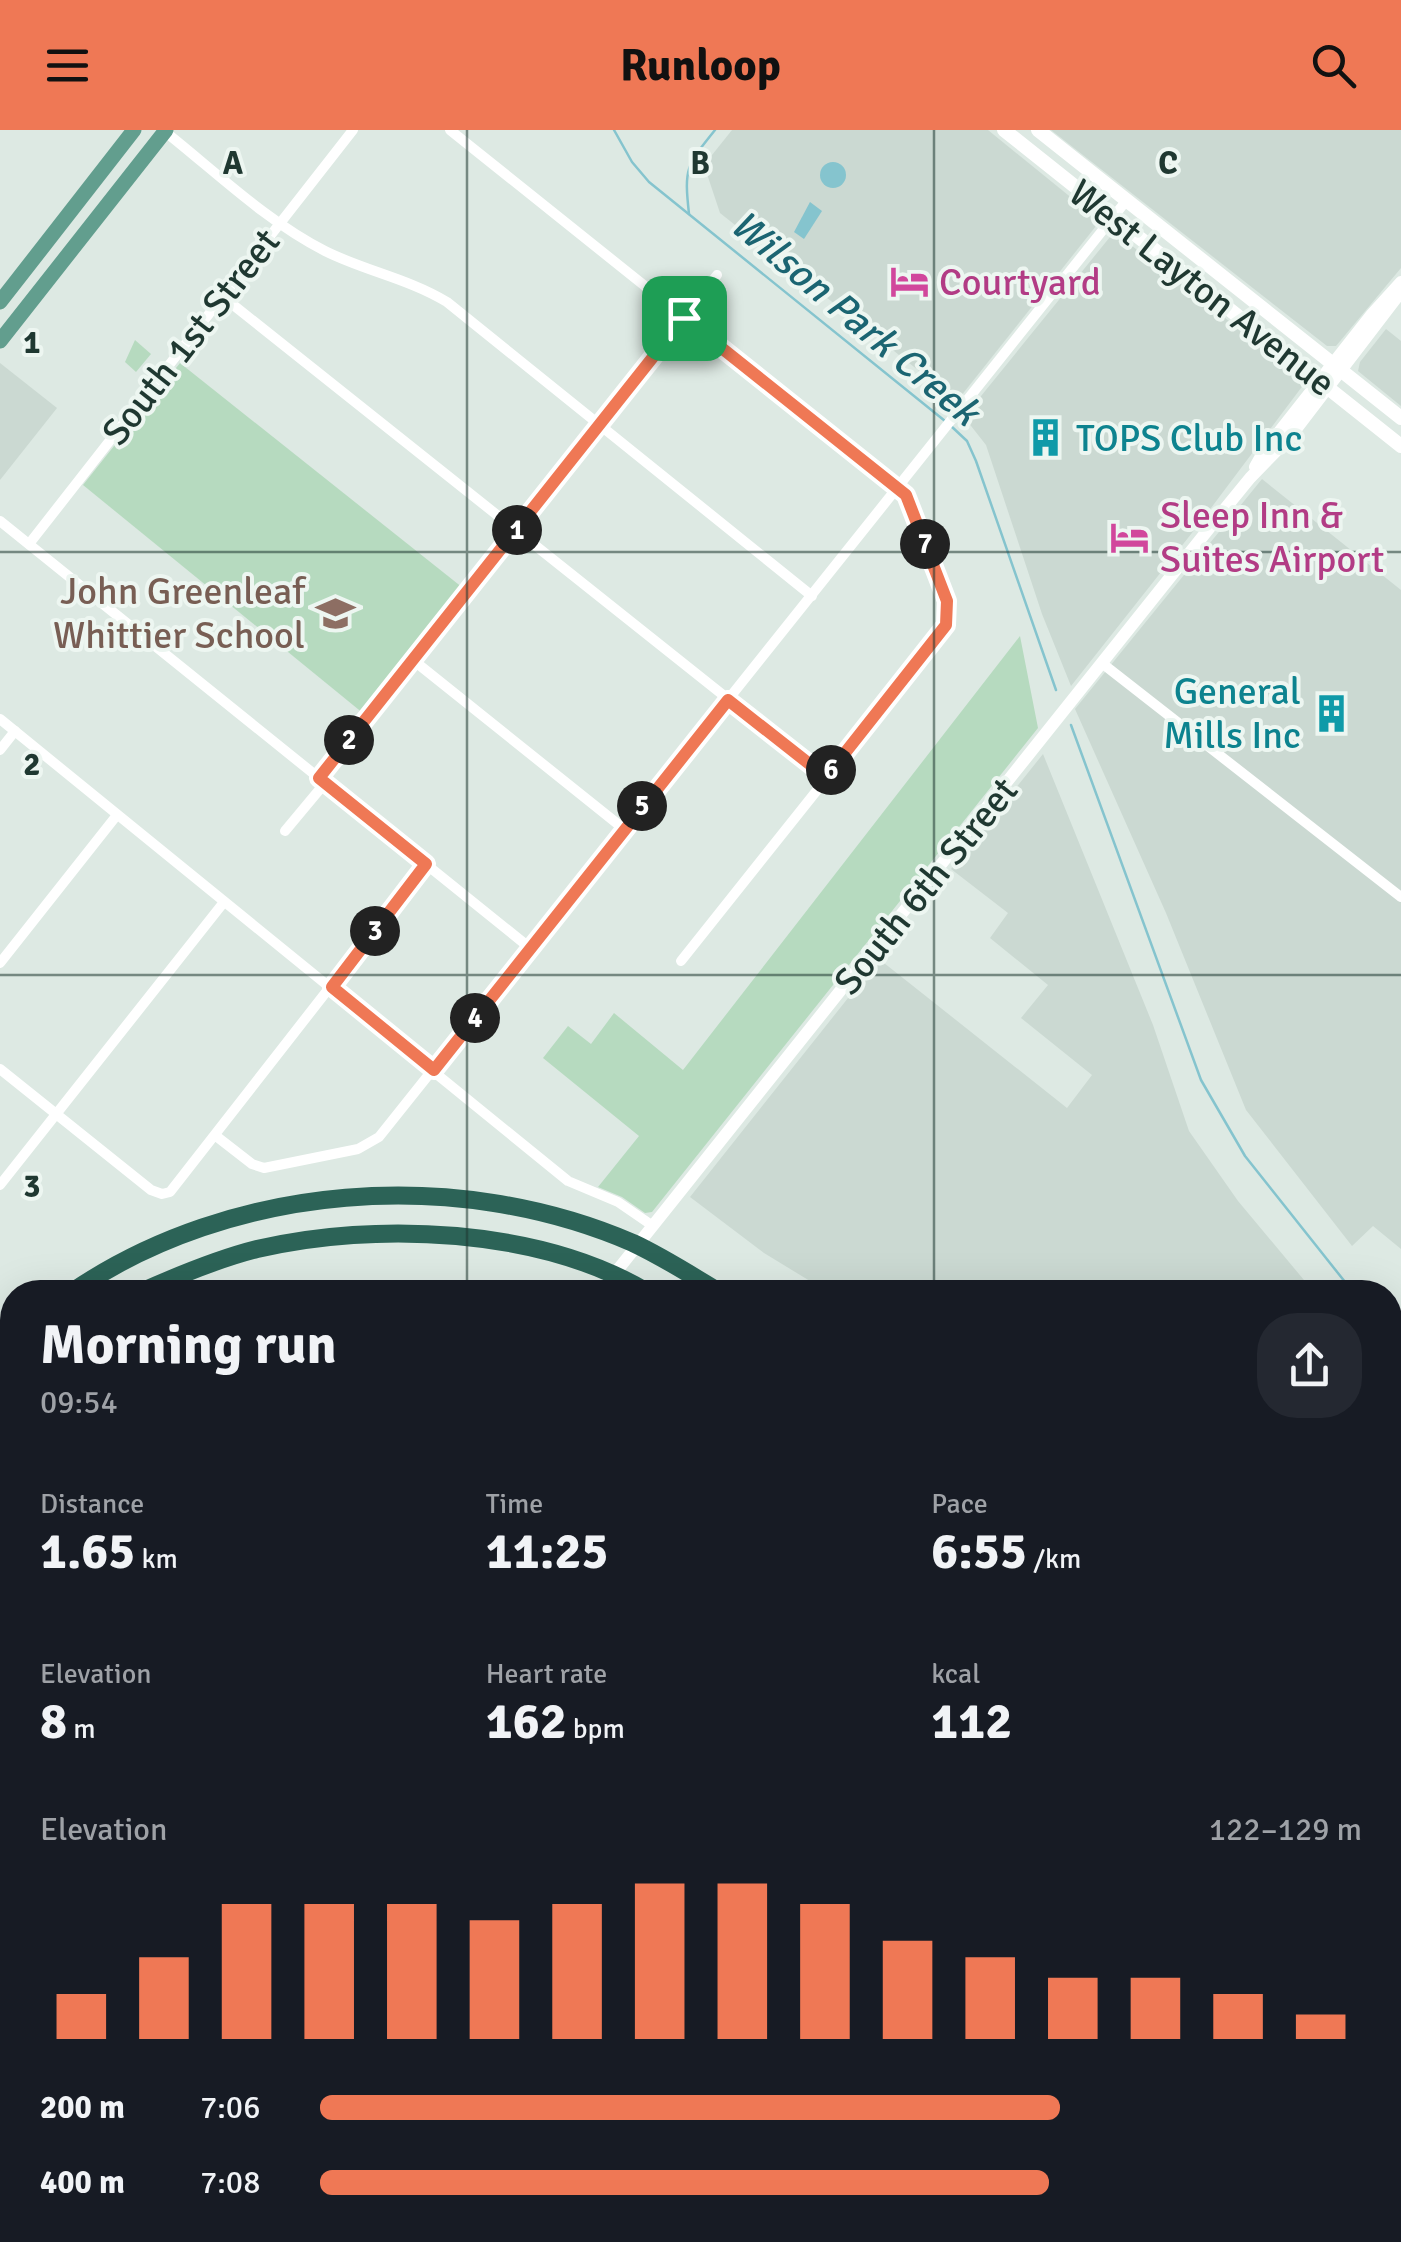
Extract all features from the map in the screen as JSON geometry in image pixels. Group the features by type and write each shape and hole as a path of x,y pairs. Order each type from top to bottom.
{"highway":[{"path":"93,1280 134,1256 220,1222 330,1198 445,1198 545,1214 615,1236 699,1280"},
{"path":"170,1280 258,1249 344,1236 456,1237 552,1254 622,1280"}],"main road":[{"path":"0,302 134,130"},
{"name":"West Layton Avenue","path":"1004,130 1401,446"},
{"name":"West Layton Avenue","path":"1038,130 1401,418"},
{"path":"0,341 6,322 165,131"}],"street":[{"name":"South 1st Street","path":"29,544 353,130"},
{"path":"450,130 906,495 947,601 946,625 681,961"},
{"path":"165,131 280,223 328,253 396,276 446,302 812,596"},
{"path":"216,1136 252,1164 264,1168 358,1149 380,1137 1126,201"},
{"path":"285,831 413,660 717,275"},
{"name":"South 6th Street","path":"610,1280 1104,664 1250,478 1264,450 1324,384 1401,282"},
{"name":"South 6th Street","path":"1337,367 1401,292"},
{"path":"222,296 826,777"},
{"path":"0,521 530,948"},
{"path":"413,660 624,829"},
{"path":"1104,664 1401,898"},
{"path":"0,719 568,1181 618,1202 654,1226"},
{"path":"0,750 15,731"},
{"path":"0,963 117,814"},
{"path":"0,1069 147,1187 162,1194 173,1189 426,864"},
{"path":"0,1185 224,902"}],"shaded area":[{"path":"732,130 988,130 1100,221 957,401 720,213 704,165"},
{"path":"1051,130 1401,130 1401,268 1336,346 1327,346"},
{"path":"1114,232 1300,376 1304,384 1071,686 1042,614 986,445 964,417"},
{"path":"1386,329 1401,341 1401,406 1358,371 1360,362"},
{"path":"0,363 57,408 0,480"},
{"path":"1262,479 1401,590 1401,1249 1373,1226 1352,1246 1246,1110 1166,913 1075,709"},
{"path":"1043,754 1153,1025 1189,1131 1238,1201 1304,1280 808,1280 764,1253 690,1197 879,959 1067,1108 1092,1075 1021,1018 1048,985 990,938 1008,913 951,869"}],"green space":[{"path":"135,340 151,354 136,372 125,362"},
{"path":"180,363 463,588 364,714 83,485"},
{"path":"1020,636 1038,728 652,1212 645,1213 598,1187 639,1136 543,1058 568,1026 591,1044 614,1013 683,1070"}],"water":[{"path":"833,162 842,166 846,175 842,184 833,188 824,184 820,175 824,166"},
{"path":"810,202 822,211 804,239 794,232"}],"waterway":[{"name":"Wilson Park Creek","path":"614,130 649,182 945,421"},
{"path":"689,214 689,168 715,130"},
{"name":"Wilson Park Creek","path":"951,426 967,441 976,461 1056,690"},
{"name":"Wilson Park Creek","path":"1071,725 1201,1080 1245,1156 1343,1280"}],"place":[{"name":"Courtyard","path":"909,282"},
{"name":"TOPS Club Inc","path":"1046,438"},
{"name":"Sleep Inn & Suites Airport","path":"1130,537"},
{"name":"John Greenleaf Whittier School","path":"335,613"},
{"name":"General Mills Inc","path":"1331,713"}],"route":[{"path":"684,318 906,495 947,601 946,625 826,777 728,700 434,1070 332,987 426,864 319,778 684,318"}]}
